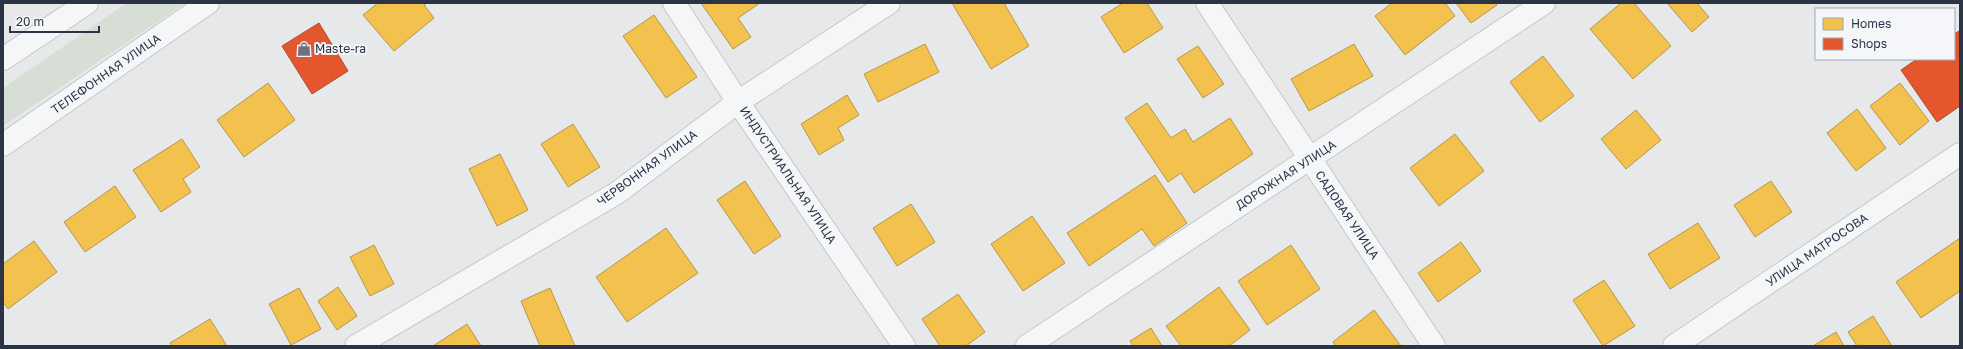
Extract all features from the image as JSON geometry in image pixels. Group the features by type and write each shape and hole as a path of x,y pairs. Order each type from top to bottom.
{"street":[{"path":"3,59 87,3"},
{"name":"ТЕЛЕФОННАЯ УЛИЦА","path":"3,145 208,3"},
{"name":"ИНДУСТРИАЛЬНАЯ УЛИЦА","path":"674,3 738,102 904,346"},
{"name":"ЧЕРВОННАЯ УЛИЦА","path":"356,346 617,193 738,102 889,3"},
{"name":"САДОВАЯ УЛИЦА","path":"1207,3 1434,346"},
{"name":"ДОРОЖНАЯ УЛИЦА","path":"1027,346 1544,3"},
{"name":"УЛИЦА МАТРОСОВА","path":"1679,345 1960,154"}],"shaded area":[{"path":"127,3 185,3 3,126 3,88"}],"building: Homes":[{"path":"378,3 427,3 424,5 434,18 394,51 363,15"},
{"path":"701,3 760,3 738,18 751,37 733,49"},
{"path":"952,3 1004,3 1029,46 991,69"},
{"path":"1123,3 1147,3 1163,28 1124,53 1101,17"},
{"path":"1392,3 1445,3 1455,16 1405,55 1375,16"},
{"path":"1456,3 1495,3 1497,5 1471,23"},
{"path":"1621,3 1634,3 1671,46 1633,79 1590,29"},
{"path":"1667,3 1697,3 1709,17 1692,32"},
{"path":"654,15 697,77 666,98 623,36"},
{"path":"925,44 939,72 878,102 864,74"},
{"path":"1354,44 1373,76 1309,111 1291,79"},
{"path":"1198,46 1224,84 1203,98 1177,59"},
{"path":"1543,56 1574,96 1540,122 1510,82"},
{"path":"268,83 295,120 244,157 217,120"},
{"path":"1900,83 1929,121 1900,145 1870,106"},
{"path":"847,95 859,115 838,128 844,140 819,155 801,124"},
{"path":"1147,103 1171,138 1185,129 1193,142 1230,118 1253,154 1194,193 1181,173 1168,182 1125,118"},
{"path":"1857,109 1886,148 1856,171 1827,133"},
{"path":"1636,110 1661,140 1626,169 1601,139"},
{"path":"573,124 600,167 568,187 541,144"},
{"path":"1455,134 1484,171 1439,206 1410,168"},
{"path":"182,139 200,167 183,179 191,192 161,212 133,170"},
{"path":"500,154 528,210 497,226 469,169"},
{"path":"1155,175 1187,223 1154,246 1142,229 1089,266 1067,233"},
{"path":"745,181 781,236 754,254 717,200"},
{"path":"1771,181 1792,212 1755,237 1734,205"},
{"path":"115,186 136,217 85,252 64,222"},
{"path":"911,204 935,242 897,266 873,228"},
{"path":"1032,216 1065,263 1023,291 991,244"},
{"path":"1698,223 1720,258 1670,289 1648,254"},
{"path":"666,228 698,273 627,322 596,277"},
{"path":"1960,238 1960,291 1921,318 1896,282"},
{"path":"34,241 57,272 8,309 3,302 3,264"},
{"path":"1461,242 1481,271 1438,302 1418,273"},
{"path":"374,245 394,284 370,296 350,257"},
{"path":"1291,245 1320,289 1267,325 1238,281"},
{"path":"1604,280 1635,326 1603,346 1573,300"},
{"path":"338,287 357,316 337,330 318,301"},
{"path":"1219,287 1250,330 1229,346 1181,346 1166,326"},
{"path":"299,288 321,329 291,345 269,304"},
{"path":"550,288 575,346 540,346 521,301"},
{"path":"958,294 985,332 966,346 940,346 922,319"},
{"path":"1374,310 1401,346 1336,346 1333,342"},
{"path":"1873,316 1892,346 1857,346 1848,332"},
{"path":"210,319 227,346 172,346 170,343"},
{"path":"467,324 481,346 433,346"},
{"path":"1151,328 1162,346 1133,346 1130,341"},
{"path":"1836,332 1844,346 1813,346"}],"building: Shops":[{"path":"319,23 348,71 312,94 282,46"},
{"path":"1959,31 1960,106 1937,122 1901,70 1916,60 1955,60 1955,33"}],"place":[{"name":"Maste-ra","path":"304,49"}]}
